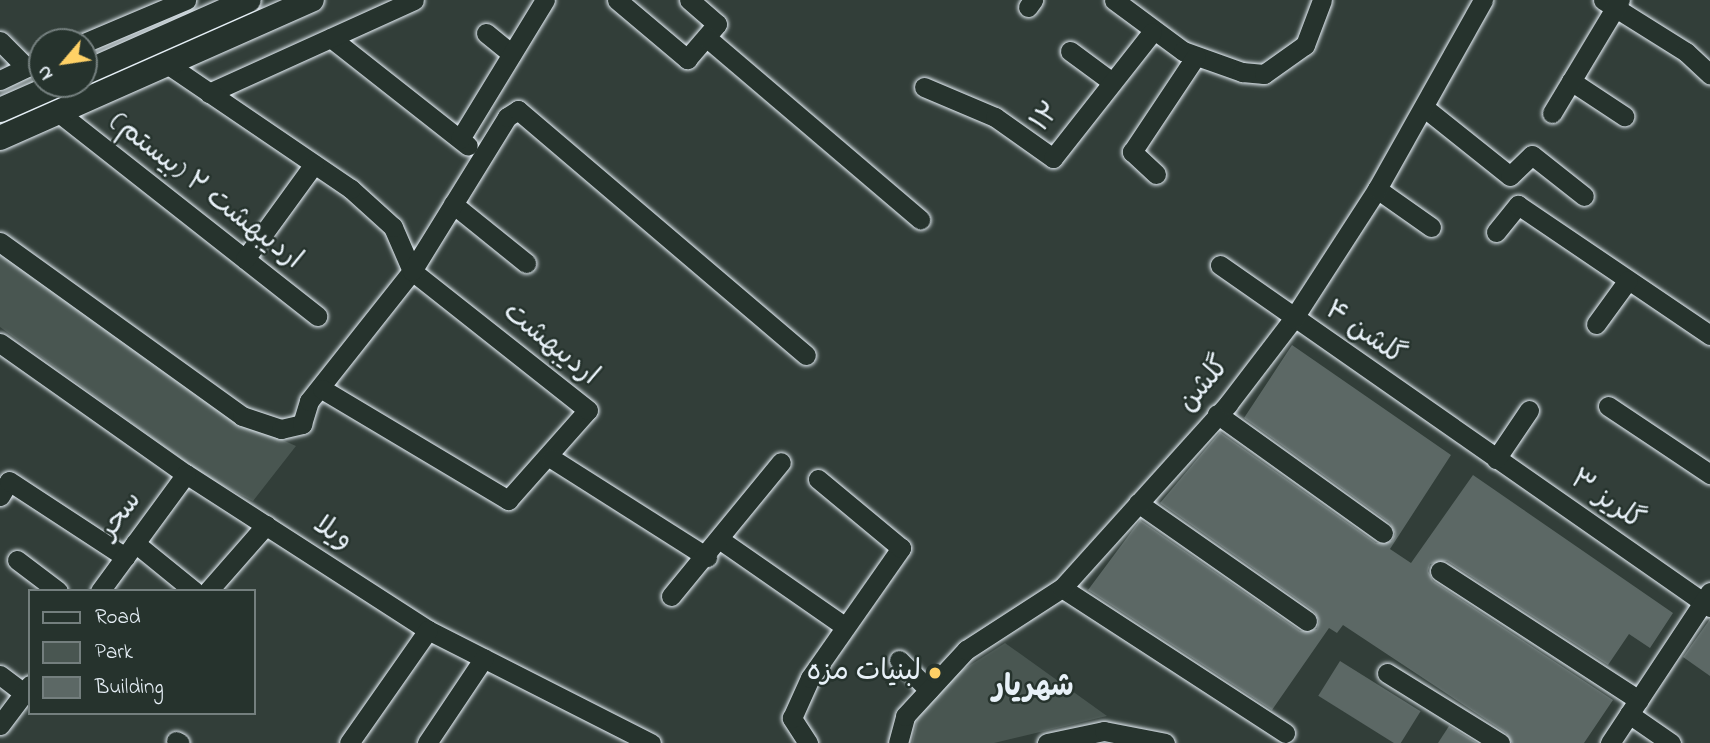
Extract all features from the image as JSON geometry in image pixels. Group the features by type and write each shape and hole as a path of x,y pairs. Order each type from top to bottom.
{"main road":[{"path":"98,67 249,0"},
{"path":"0,138 312,0"},
{"path":"0,110 28,98"}],"street":[{"path":"209,93 414,0"},
{"path":"331,38 464,142 545,0"},
{"path":"617,0 687,59 718,24 689,0"},
{"path":"1114,0 1152,32 1196,56 1242,72 1264,74 1305,45 1322,0"},
{"name":"گلشن","path":"898,743 905,716 966,650 1062,588 1217,414 1293,318 1426,109 1483,0"},
{"path":"98,37 175,2 195,25"},
{"path":"1552,113 1613,3 1686,52 1710,75"},
{"name":"۱۲","path":"924,87 995,117 1053,158 1152,32"},
{"path":"486,33 512,54"},
{"path":"707,38 920,219"},
{"path":"0,41 28,59"},
{"path":"1070,51 1112,82"},
{"path":"1156,174 1132,152 1196,56"},
{"name":"اردیبهشت","path":"167,64 314,164 393,227 412,271 588,410 551,458 508,500 323,389"},
{"path":"0,80 28,66"},
{"path":"1571,81 1624,116"},
{"path":"1426,109 1510,176 1532,155 1584,196"},
{"path":"0,242 242,416 282,429 302,424 309,401 323,389 388,294 412,271 507,117 518,110 806,355"},
{"name":"اردیبهشت ۲ (بیستم)","path":"58,112 317,316"},
{"path":"245,259 314,164"},
{"path":"1377,189 1431,227"},
{"path":"453,204 526,263"},
{"path":"1496,232 1518,205 1710,335"},
{"name":"گلشن ۴","path":"1220,265 1477,446"},
{"path":"1596,324 1628,280"},
{"name":"ویلا","path":"0,343 186,474 428,630 651,743"},
{"path":"1608,406 1710,474"},
{"path":"1496,459 1529,410"},
{"path":"1217,414 1383,533"},
{"name":"گلریز ۳","path":"1477,446 1708,600"},
{"path":"551,458 707,556"},
{"path":"671,596 707,556 781,462"},
{"name":"سحر","path":"101,589 186,474"},
{"path":"808,743 792,718 810,678 901,548 818,479"},
{"path":"5,488 130,550 191,589"},
{"path":"1138,503 1307,621"},
{"path":"210,589 266,525"},
{"path":"719,539 844,626"},
{"path":"17,560 55,589"},
{"path":"1440,571 1634,707 1671,743"},
{"path":"1062,588 1285,733"},
{"path":"1610,743 1708,600"},
{"path":"349,743 428,630"},
{"path":"427,743 484,658"},
{"path":"899,660 929,690"},
{"path":"1387,673 1500,743"},
{"path":"0,676 27,689 0,725"},
{"path":"1047,743 1104,731 1165,743"}],"green space":[{"path":"0,244 233,418 296,446 253,501 208,478 0,327"},
{"path":"1005,643 1107,716 994,743 912,743 918,716 953,676"}],"building":[{"path":"1292,345 1451,455 1390,549 1411,563 1473,475 1673,613 1650,648 1629,634 1608,665 1447,561 1430,564 1428,571 1433,581 1613,700 1584,743 1512,743 1506,733 1343,625 1337,633 1329,628 1272,710 1088,590 1140,520 1300,631 1317,629 1319,621 1314,611 1160,503 1220,432 1376,543 1392,541 1395,534 1390,523 1244,418"},
{"path":"1710,619 1710,676 1683,657"},
{"path":"1340,661 1421,711 1401,743 1394,743 1318,696"},
{"path":"1449,726 1477,743 1438,743"}],"place":[{"name":"لبنیات مزه","path":"935,673"}],"district":[{"name":"شهریار","path":"1033,688"}]}
